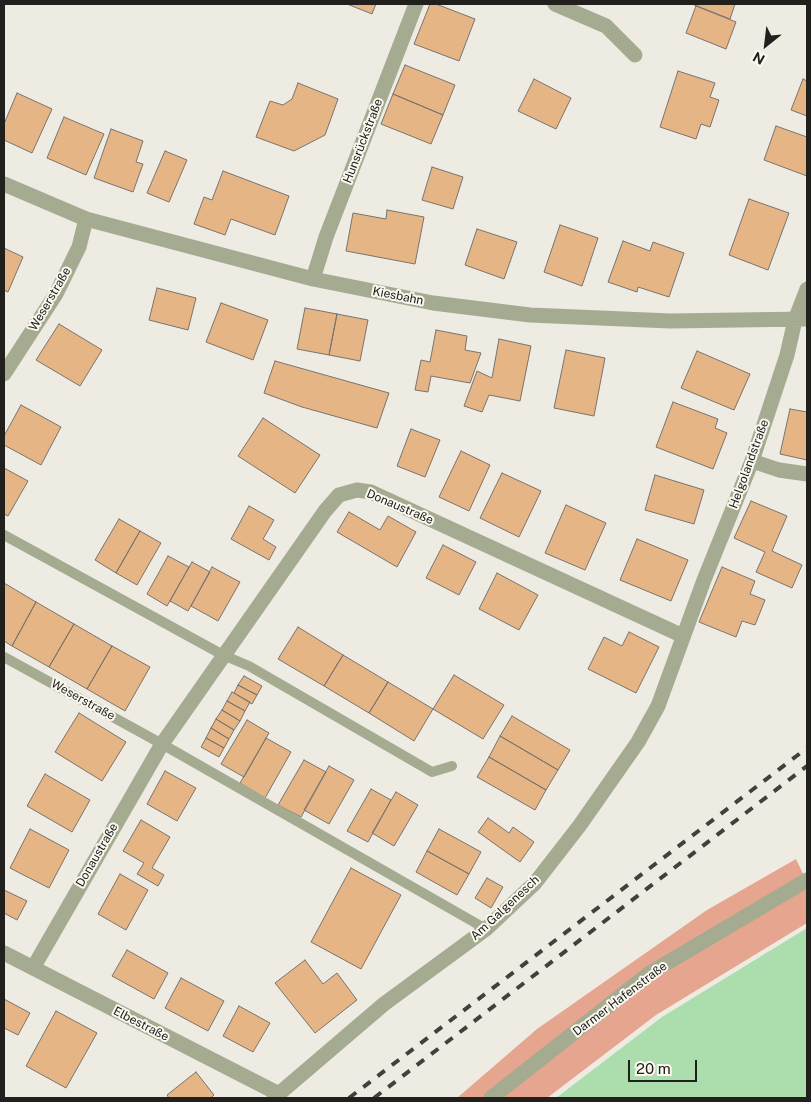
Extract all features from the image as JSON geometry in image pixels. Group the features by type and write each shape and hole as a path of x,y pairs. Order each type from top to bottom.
{"street":[{"name":"Hunsrückstraße","path":"313,279 326,237 416,4"},
{"path":"555,4 606,26 635,55"},
{"name":"Kiesbahn","path":"4,184 86,219 313,279 433,303 530,315 670,321 801,320"},
{"name":"Weserstraße","path":"4,374 56,294 79,247 86,219"},
{"name":"Helgolandstraße","path":"683,636 752,461 787,355 801,320 807,289"},
{"path":"752,461 779,470 807,474"},
{"name":"Donaustraße","path":"33,968 162,744 325,511 339,495 357,490 371,492 683,636"},
{"name":"Am Galgenesch","path":"277,1096 384,1004 486,929 535,883 580,825 638,742 658,706 683,636"},
{"name":"Darmer Hafenstraße","path":"492,1098 650,973 807,880"},
{"name":"Elbestraße","path":"4,953 277,1096"}],"lane":[{"path":"4,535 223,655 249,666 432,772 452,766"},
{"name":"Weserstraße","path":"4,657 162,744"},
{"path":"162,744 486,929"}],"shaded area":[{"path":"796,859 807,882 807,923 656,1015 547,1098 457,1098 537,1029 707,910"},
{"path":"807,928 807,1098 556,1098 662,1017"}],"building":[{"path":"347,4 376,4 372,14"},
{"path":"430,4 436,4 475,19 459,61 414,44"},
{"path":"692,4 735,4 730,19"},
{"path":"696,6 736,22 726,49 686,33"},
{"path":"405,65 455,85 443,115 393,94"},
{"path":"678,71 715,83 710,97 719,100 710,127 701,124 696,139 660,127"},
{"path":"534,79 571,98 556,129 518,111"},
{"path":"803,79 807,81 807,116 791,110"},
{"path":"298,83 338,99 325,135 294,151 256,137 270,101 283,105 292,99"},
{"path":"17,93 52,109 32,153 4,140 4,124"},
{"path":"393,94 443,115 431,144 381,124"},
{"path":"64,117 104,134 86,175 47,158"},
{"path":"776,126 807,137 807,176 764,160"},
{"path":"111,129 143,141 136,162 143,164 133,192 94,178"},
{"path":"165,151 187,160 169,202 147,193"},
{"path":"432,167 463,177 453,209 422,200"},
{"path":"223,171 289,196 275,235 231,219 225,235 194,224 204,197 212,200"},
{"path":"749,199 789,213 768,270 729,255"},
{"path":"387,210 424,217 415,264 346,251 353,213 386,219"},
{"path":"560,225 598,238 582,286 544,272"},
{"path":"477,229 517,242 504,279 465,265"},
{"path":"623,241 650,251 653,242 684,253 669,297 638,287 637,292 608,282"},
{"path":"4,248 23,257 8,292 4,290"},
{"path":"157,288 196,298 188,330 149,320"},
{"path":"221,303 268,320 253,360 206,342"},
{"path":"305,308 337,314 329,355 297,349"},
{"path":"337,314 368,320 360,361 329,355"},
{"path":"59,324 102,350 80,386 36,360"},
{"path":"436,330 467,336 465,350 481,353 470,383 431,376 428,392 415,390 421,360 430,362"},
{"path":"499,339 531,346 520,401 489,395 482,412 464,406 477,371 492,378"},
{"path":"566,350 605,358 594,416 554,408"},
{"path":"697,351 750,374 734,410 681,388"},
{"path":"275,361 389,393 377,428 302,407 264,393"},
{"path":"673,402 718,419 715,428 727,433 713,469 656,447"},
{"path":"21,405 61,427 41,465 4,445 4,436"},
{"path":"790,409 807,412 807,460 780,454"},
{"path":"263,418 320,455 295,493 238,456"},
{"path":"411,429 440,440 425,477 397,466"},
{"path":"461,451 490,465 469,511 439,497"},
{"path":"4,468 28,481 8,516 4,514"},
{"path":"502,473 541,491 519,537 480,518"},
{"path":"655,475 704,490 694,524 645,510"},
{"path":"751,501 787,516 772,551 802,565 792,588 756,572 765,552 734,538"},
{"path":"566,505 606,523 585,570 545,553"},
{"path":"249,506 274,520 263,539 276,547 269,560 231,539"},
{"path":"349,512 380,530 388,516 416,532 397,567 337,532"},
{"path":"119,519 140,531 116,573 95,560"},
{"path":"140,531 161,543 137,585 116,573"},
{"path":"637,539 688,560 671,601 620,580"},
{"path":"443,545 476,562 459,595 426,578"},
{"path":"168,556 189,567 167,606 147,594"},
{"path":"192,562 210,572 188,611 170,601"},
{"path":"212,567 240,582 218,621 191,606"},
{"path":"722,567 755,581 750,594 765,600 755,625 742,621 736,637 699,622"},
{"path":"497,573 538,595 519,630 479,609"},
{"path":"4,583 36,602 12,646 4,641"},
{"path":"36,602 74,624 49,667 12,646"},
{"path":"74,624 112,646 87,689 49,667"},
{"path":"298,627 343,655 324,686 278,659"},
{"path":"629,632 659,647 636,693 588,669 604,637 622,646"},
{"path":"112,646 150,667 125,711 87,689"},
{"path":"343,655 388,682 369,713 324,686"},
{"path":"454,675 504,705 483,739 433,709"},
{"path":"244,676 262,686 257,695 238,685"},
{"path":"388,682 433,709 414,741 369,713"},
{"path":"238,685 257,695 252,704 234,693"},
{"path":"232,692 250,702 245,711 227,701"},
{"path":"227,701 245,711 240,721 222,710"},
{"path":"222,710 240,721 234,730 216,719"},
{"path":"79,713 126,742 102,781 55,752"},
{"path":"512,716 570,750 558,770 500,736"},
{"path":"216,719 234,730 229,739 211,728"},
{"path":"247,720 269,733 244,777 221,764"},
{"path":"211,728 229,739 224,748 206,738"},
{"path":"500,736 558,770 546,790 489,757"},
{"path":"206,738 224,748 219,757 201,747"},
{"path":"266,738 291,752 265,798 240,783"},
{"path":"489,757 546,790 535,810 477,777"},
{"path":"304,760 326,772 301,817 278,805"},
{"path":"329,766 354,780 329,824 304,810"},
{"path":"165,771 196,788 177,821 147,804"},
{"path":"45,774 90,800 72,832 27,806"},
{"path":"371,789 391,800 368,842 347,831"},
{"path":"396,792 418,805 394,846 372,833"},
{"path":"488,818 509,833 513,827 534,842 520,862 478,832"},
{"path":"141,820 170,837 152,868 164,875 158,886 137,874 144,863 123,851"},
{"path":"30,829 69,850 49,888 10,868"},
{"path":"439,829 481,852 469,874 427,851"},
{"path":"427,851 469,874 457,895 416,872"},
{"path":"351,868 401,895 361,969 311,942"},
{"path":"120,874 148,890 126,930 98,914"},
{"path":"487,878 503,887 491,908 475,898"},
{"path":"4,890 27,901 17,920 4,913"},
{"path":"127,950 168,973 154,999 112,976"},
{"path":"305,960 323,984 337,973 357,1000 315,1033 275,983"},
{"path":"181,978 224,1001 208,1031 165,1008"},
{"path":"4,999 30,1013 18,1035 4,1028"},
{"path":"239,1006 270,1023 253,1052 223,1036"},
{"path":"56,1011 97,1033 66,1088 26,1066"},
{"path":"196,1072 214,1095 211,1098 169,1098 167,1095"}],"railway":[{"path":"349,1098 807,748"},
{"path":"374,1098 807,766"}]}
